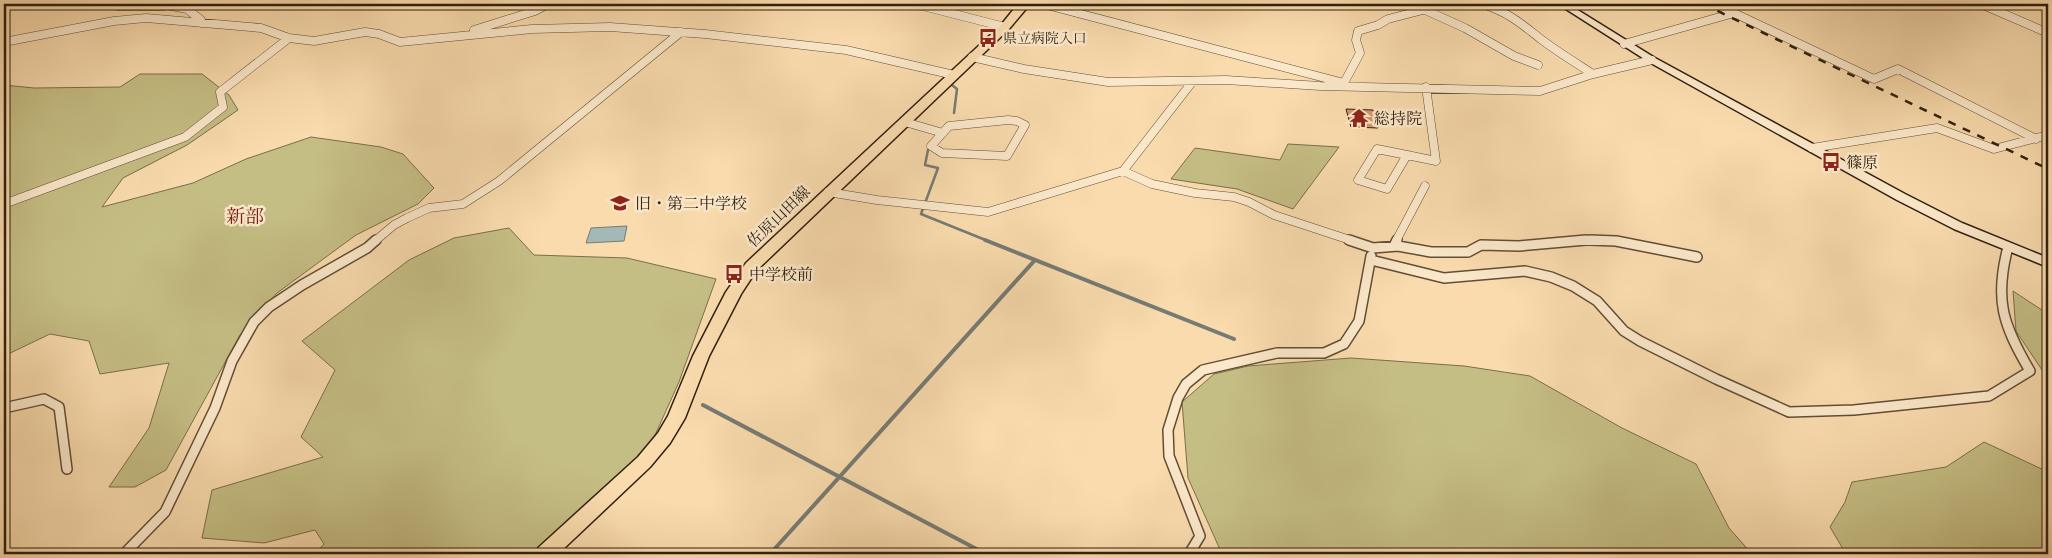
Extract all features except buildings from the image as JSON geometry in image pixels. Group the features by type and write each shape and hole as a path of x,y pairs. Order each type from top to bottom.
{"main road":[{"name":"佐原山田線","path":"545,554 644,462 664,438 676,418 701,356 734,292 761,256 1005,27 1024,4"}],"street":[{"path":"106,4 119,6 162,5 187,9 201,20 201,23"},
{"path":"464,34 495,22 535,11 548,4"},
{"path":"915,4 1005,27"},
{"path":"1043,4 1357,87"},
{"path":"1412,4 1465,28 1498,48 1538,65"},
{"path":"1483,4 1505,12 1542,40 1593,74"},
{"path":"1562,4 1652,60 1958,226 2048,263"},
{"path":"1715,4 1874,79 1898,69 2036,140"},
{"path":"1982,4 2048,34"},
{"path":"1344,83 1360,53 1356,40 1358,31 1378,25 1388,19 1422,10"},
{"path":"1624,44 1734,13"},
{"path":"4,42 146,18 261,28 289,38 314,41 365,32 379,34 400,42 464,34 532,29 610,27 681,32 846,50 954,75"},
{"path":"124,554 165,512 215,408 232,361 254,322 269,307 302,285 357,255 407,218 428,208 463,204 472,200 681,32"},
{"path":"4,204 192,133 223,107 220,92 289,38"},
{"path":"972,57 1024,69 1108,82 1226,80 1320,86 1540,91 1593,74 1652,60"},
{"path":"828,192 988,212 1123,171 1193,81"},
{"path":"1407,155 1387,189 1358,180 1377,149 1407,155 1436,161 1426,87"},
{"path":"1008,120 1017,121 1025,125 1007,156 942,153 931,146 942,133 949,126 1008,120"},
{"path":"905,122 942,133"},
{"path":"1812,148 1937,128 1994,149 2036,140 2048,135"},
{"path":"1123,171 1152,184 1195,193 1234,197 1249,202 1274,215 1373,248 1394,246 1431,252 1468,252 1481,245 1519,246 1587,240 1616,241 1698,257"},
{"path":"1394,246 1425,186"},
{"path":"1371,260 1444,278 1525,271 1551,277 1574,286 1597,301 1624,331 1640,341 1716,380 1789,412 1854,410 1989,396 2030,371 2018,352 2001,308 1999,286 2008,247"},
{"path":"1189,554 1200,536 1187,508 1169,456 1168,430 1178,398 1186,384 1203,370 1277,353 1324,353 1344,344 1359,321 1373,248"},
{"path":"4,408 44,399 58,407 67,469"}],"shaded area":[{"path":"140,74 202,74 229,95 238,110 187,145 123,178 102,207 193,183 246,159 311,137 381,147 403,154 434,188 418,204 356,235 277,293 240,335 166,470 135,487 109,487 149,428 169,363 100,374 89,341 50,334 4,356 4,85 34,88 120,87"},
{"path":"1288,144 1339,147 1293,209 1237,189 1171,179 1195,148 1280,160"},
{"path":"627,226 624,241 586,243 591,228"},
{"path":"509,228 534,255 627,258 716,279 679,382 651,444 557,535 532,554 315,554 324,544 315,530 264,543 202,538 212,490 323,457 301,437 335,370 302,341 409,260 454,238"},
{"path":"2013,291 2048,314 2048,379 2016,331"},
{"path":"1351,358 1464,366 1530,376 1622,428 1696,464 1729,528 1752,554 1222,554 1188,478 1182,402 1214,374 1248,366"},
{"path":"1984,442 2048,472 2048,554 1846,554 1830,527 1845,502 1852,482 1946,467"}],"waterway":[{"path":"952,85 957,89 954,113"},
{"path":"928,150 925,165 938,168 921,214 988,241"},
{"path":"985,240 1234,339"},
{"path":"840,477 1035,260"},
{"path":"703,405 840,477"},
{"path":"770,554 840,477"},
{"path":"840,477 986,554"}],"railway":[{"path":"1703,4 2048,169"}],"place":[{"name":"県立病院入口","path":"988,38"},
{"name":"総持院","path":"1359,118"},
{"name":"篠原","path":"1831,162"},
{"name":"旧・第二中学校","path":"620,203"},
{"name":"中学校前","path":"734,274"}],"district":[{"name":"新部","path":"245,216"}]}
